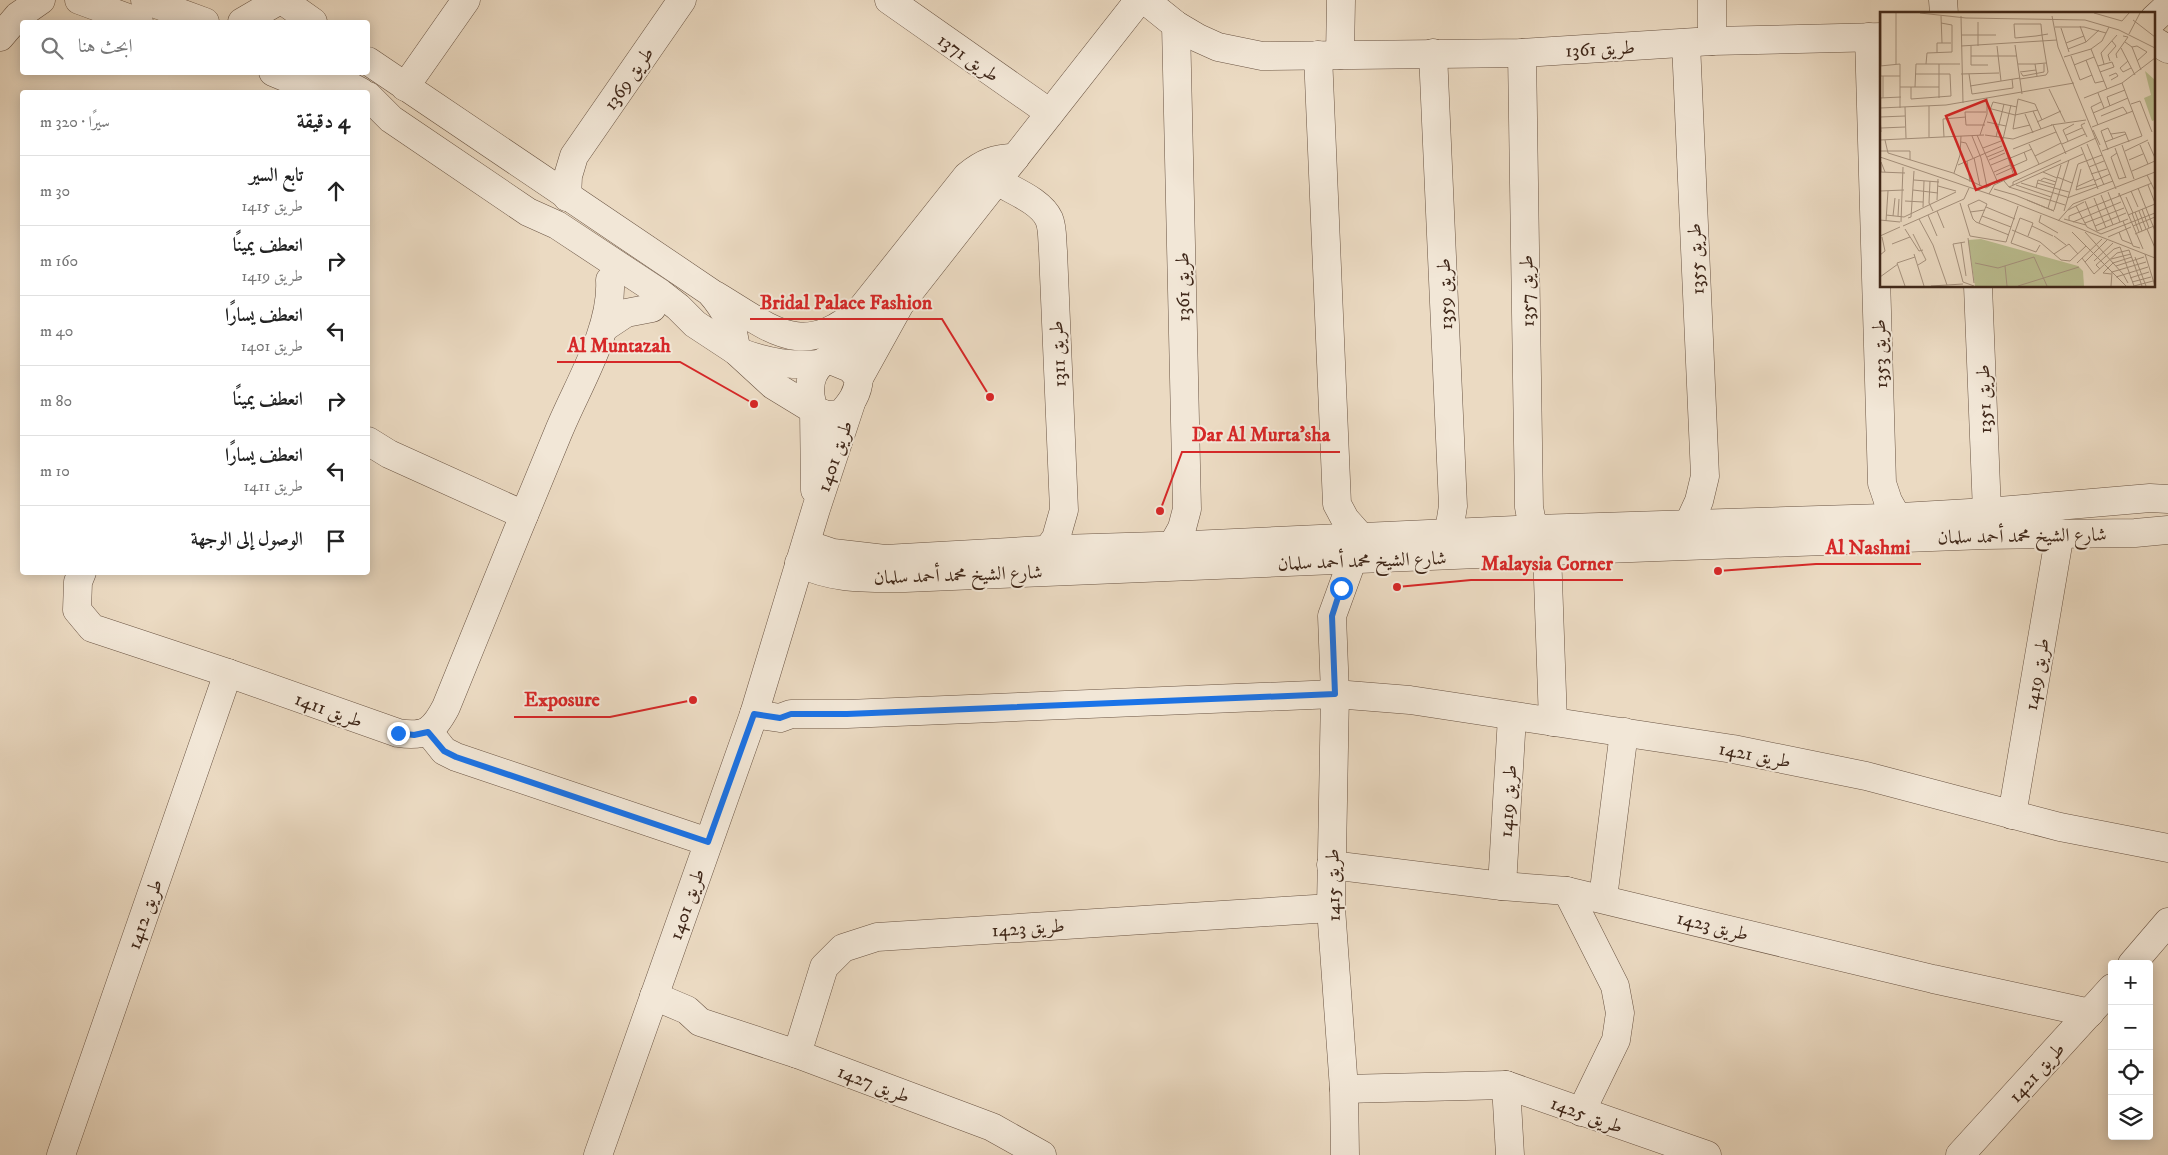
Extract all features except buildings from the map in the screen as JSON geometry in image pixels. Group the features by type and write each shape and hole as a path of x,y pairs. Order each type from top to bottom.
{"street":[{"path":"0,37 18,16 41,0"},
{"path":"78,0 133,20"},
{"path":"145,0 200,20"},
{"path":"246,20 281,0"},
{"path":"281,0 282,20"},
{"path":"281,0 311,20"},
{"path":"405,87 466,0"},
{"name":"طريق 1369","path":"567,197 568,176 574,156 682,0"},
{"name":"طريق 1371","path":"889,0 1050,113"},
{"path":"370,100 379,116 528,212 559,244 627,285 678,307 695,324 736,351 773,385 814,410 826,415 841,414 900,304 1139,0"},
{"name":"طريق 1361","path":"1145,0 1176,25 1218,47 1239,53 1262,56 1522,53 1712,41 1876,37"},
{"path":"1341,0 1329,55 1337,504 1356,548"},
{"path":"1712,0 1712,41"},
{"path":"2156,17 2168,6"},
{"name":"طريق 1361","path":"1172,546 1182,528 1188,509 1176,25"},
{"name":"طريق 1353","path":"1876,37 1882,483 1888,501 1897,517"},
{"path":"2156,42 2168,49"},
{"name":"طريق 1355","path":"1686,43 1705,476 1699,501 1688,525"},
{"name":"طريق 1359","path":"1433,53 1453,506 1450,525 1446,533"},
{"name":"طريق 1357","path":"1522,53 1530,506 1531,518 1542,540 1553,722"},
{"path":"371,66 710,292 770,328 786,335 803,338 819,336 850,319 862,308 967,176 980,165 997,158 1015,158"},
{"path":"312,80 353,90"},
{"name":"طريق 1369","path":"532,173 554,168 574,156"},
{"name":"طريق 1311","path":"997,181 1031,201 1044,212 1049,220 1053,252 1064,510 1056,538 1048,549"},
{"path":"627,285 652,308 672,318 695,324"},
{"path":"627,285 610,304 605,328 569,405 446,707 438,722 428,732 444,751 456,757 708,842"},
{"name":"طريق 1351","path":"1978,288 1987,512"},
{"path":"710,292 721,305 729,319 736,351"},
{"path":"814,410 809,397 812,374 824,361 900,304"},
{"path":"605,328 626,313 652,308"},
{"path":"736,351 778,364 799,366 824,361 850,368 855,391"},
{"name":"طريق 1401","path":"598,1155 756,706 802,553 855,391"},
{"name":"طريق 1401","path":"814,410 816,509"},
{"path":"370,442 389,454 524,515"},
{"name":"طريق 1355","path":"1705,476 1716,501 1732,523"},
{"path":"2159,498 2168,478"},
{"name":"شارع الشيخ محمد أحمد سلمان","path":"1356,548 1446,533 1542,540 1688,525 1987,512 2159,498"},
{"path":"1325,550 1325,524 1337,504"},
{"name":"شارع الشيخ محمد أحمد سلمان","path":"802,553 818,572 834,576 849,578 905,578 1065,570 1356,548 1542,540 2135,533 2168,530"},
{"name":"طريق 1419","path":"2012,815 2060,533"},
{"path":"2135,533 2168,549"},
{"name":"شارع الشيخ محمد أحمد سلمان","path":"802,553 885,559 1048,549 1172,546 1325,550"},
{"name":"طريق 1415","path":"1332,616 1356,548"},
{"name":"طريق 1415","path":"1325,550 1324,591 1332,616 1335,694 1331,908 1344,1089 1344,1155"},
{"name":"طريق 1411","path":"81,575 78,582 77,610 92,628 228,672 398,733 414,735 428,732"},
{"name":"طريق 1412","path":"61,1155 228,672"},
{"path":"756,706 780,718 791,714 847,714 1335,694"},
{"name":"طريق 1421","path":"1335,694 1410,700 1733,749 1866,776 2012,815 2108,838 2168,848"},
{"name":"طريق 1419","path":"1502,886 1512,716"},
{"path":"1604,898 1624,732"},
{"name":"طريق 1423","path":"1331,865 1502,886 1566,891 1604,898 1933,979 2090,1013"},
{"path":"1566,891 1615,986 1620,1013 1616,1040 1581,1112"},
{"name":"طريق 1423","path":"797,1054 824,967 843,948 877,936 1331,908"},
{"path":"2135,960 2168,922"},
{"name":"طريق 1421","path":"1960,1155 2108,993"},
{"name":"طريق 1427","path":"650,1006 687,1010 700,1022 797,1054 992,1127 1042,1155"},
{"path":"1506,1085 1510,1155"},
{"name":"طريق 1425","path":"1344,1089 1506,1085 1581,1112 1667,1149 1707,1155"}],"place":[{"name":"Bridal Palace Fashion","path":"990,397"},
{"name":"Al Muntazah","path":"754,404"},
{"name":"Dar Al Murta'sha","path":"1160,511"},
{"name":"Al Nashmi","path":"1718,571"},
{"name":"Malaysia Corner","path":"1397,587"},
{"name":"Exposure","path":"693,700"}],"route":[{"path":"398,733 414,735 428,732 444,751 456,757 708,842 754,714 780,718 791,714 847,714 1335,694 1332,616 1341,588"}]}
